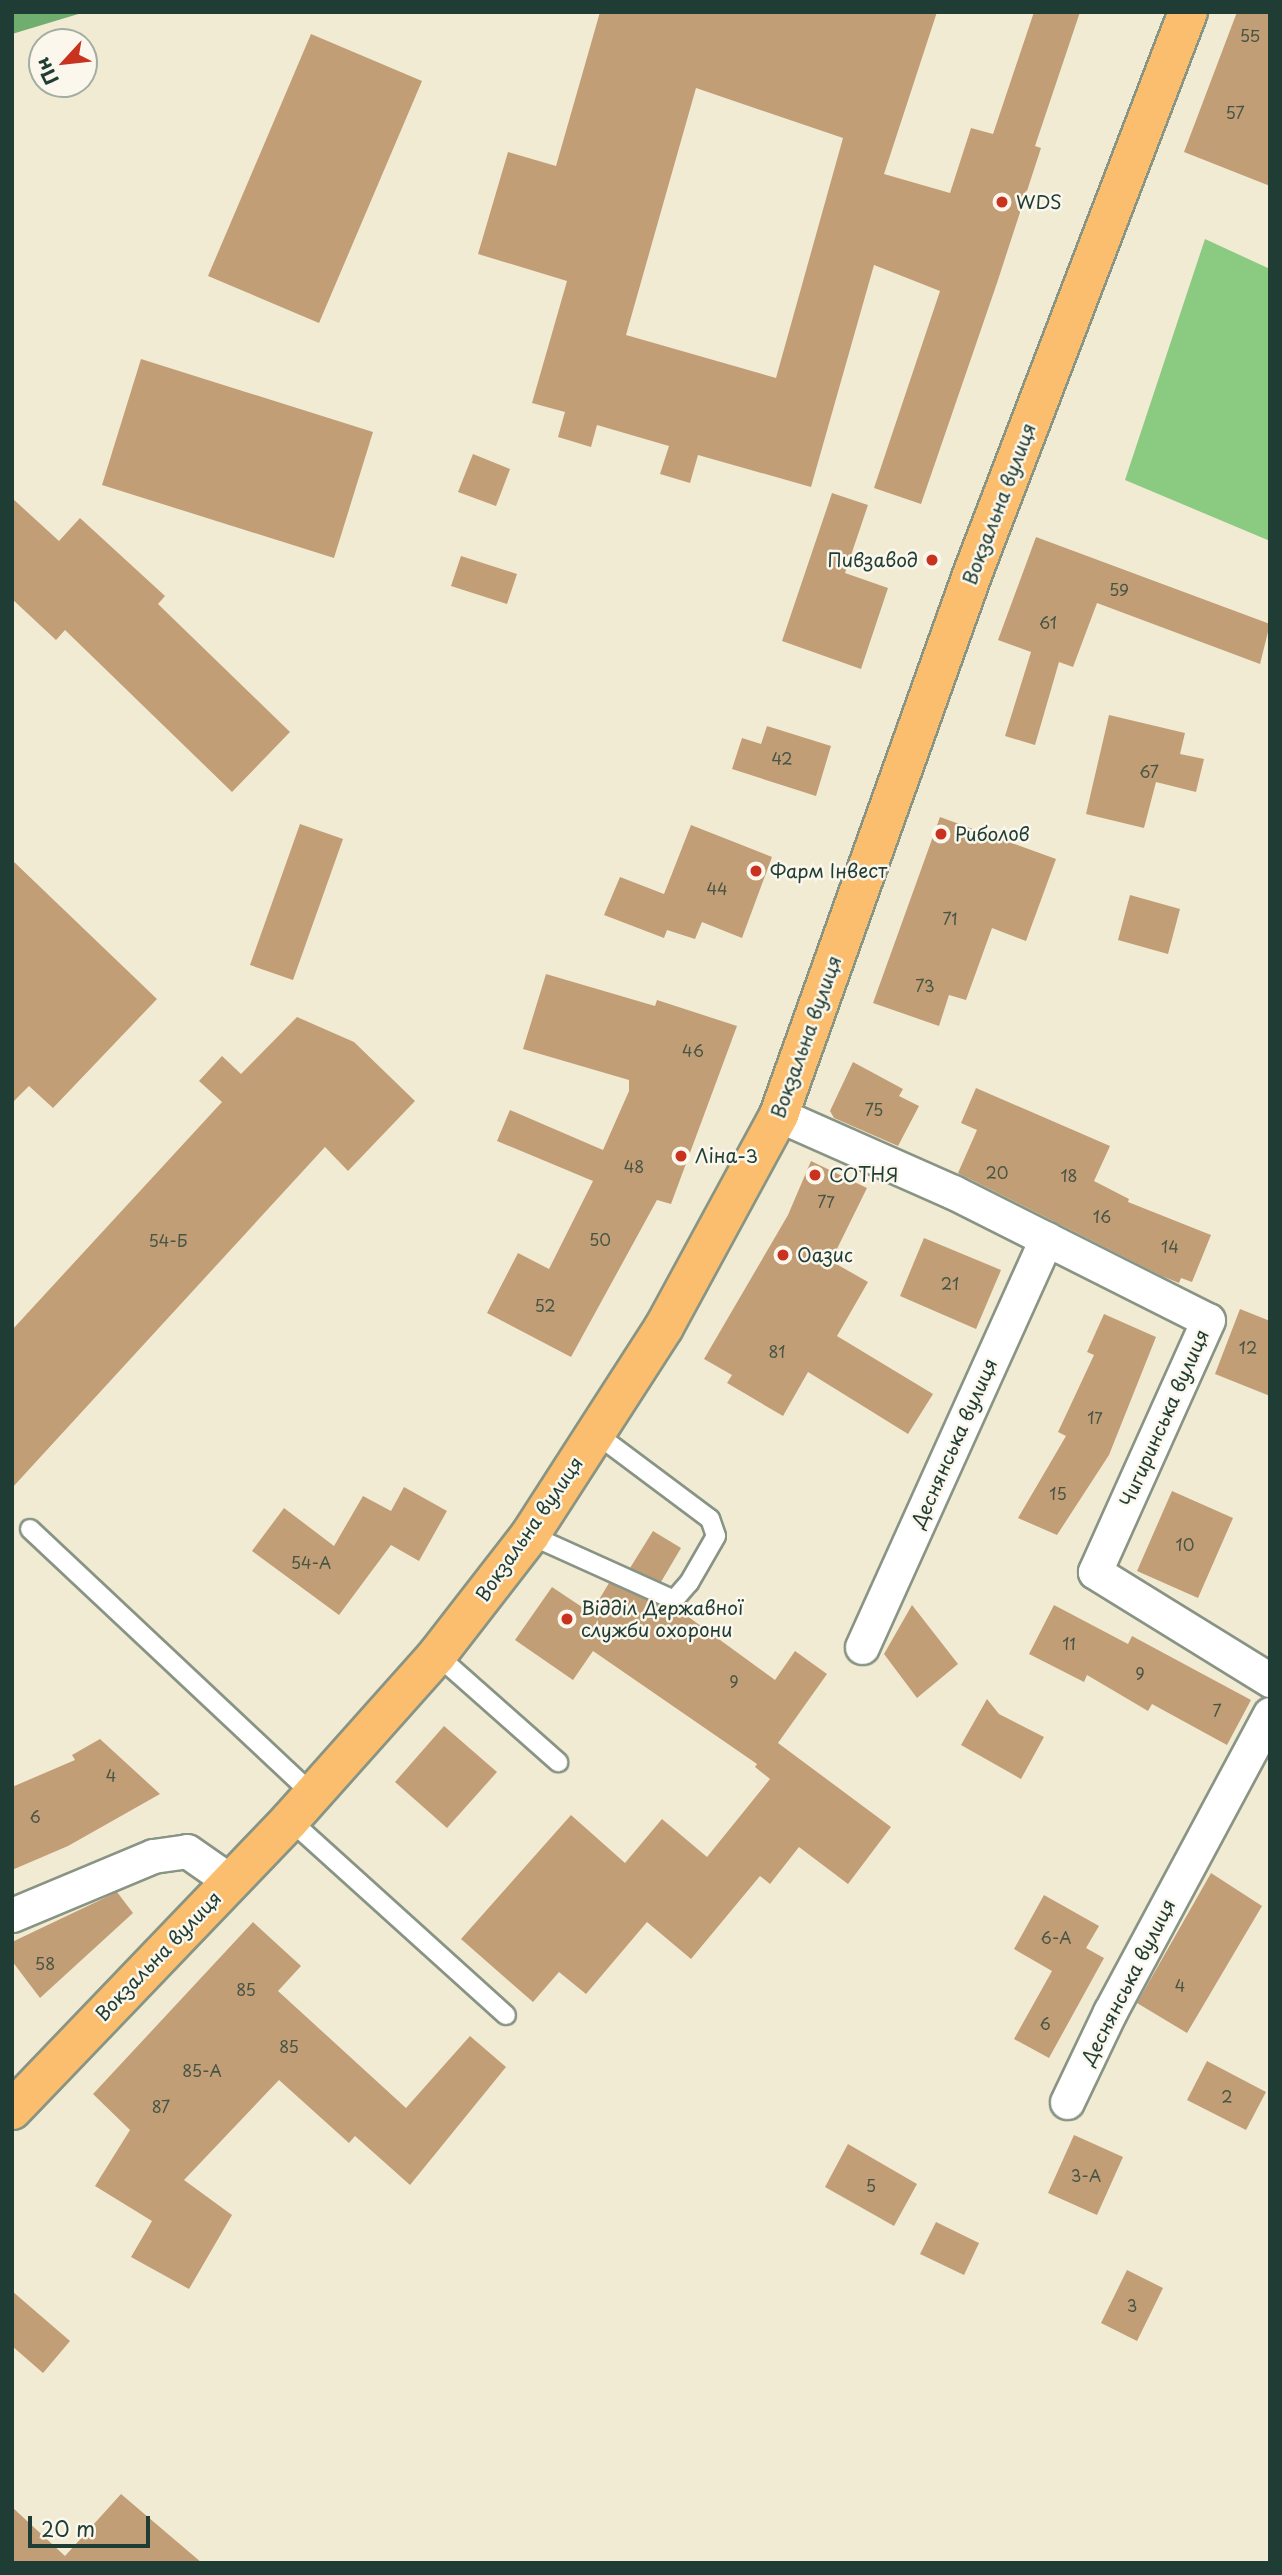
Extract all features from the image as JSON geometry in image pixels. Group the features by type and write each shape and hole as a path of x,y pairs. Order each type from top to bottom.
{"main road":[{"name":"Вокзальна вулиця","path":"12,2110 301,1808 437,1655 530,1535 664,1327 779,1115 972,575 1188,12"}],"street":[{"name":"Чигиринська вулиця","path":"779,1115 953,1192 1208,1320 1095,1572 1270,1680"},
{"name":"Деснянська вулиця","path":"862,1647 1046,1239"},
{"name":"Деснянська вулиця","path":"1067,2102 1110,2011 1270,1714"},
{"path":"12,1916 153,1856 187,1851 230,1881"}],"lane":[{"path":"530,1535 674,1600 689,1583 716,1536 710,1519 595,1433"},
{"path":"30,1529 506,2015"},
{"path":"437,1655 558,1762"}],"green space":[{"path":"12,12 85,12 28,28 12,34"},
{"path":"1205,239 1270,269 1270,541 1125,480"}],"building":[{"path":"600,12 937,12 884,174 950,193 971,128 993,134 1034,12 1080,12 1035,146 1041,148 921,504 874,488 940,291 874,265 811,487 698,455 690,483 660,474 669,446 597,425 591,447 558,437 565,412 532,403 567,281 478,254 508,152 556,166","holes":["696,88 843,138 776,378 626,335"]},
{"path":"1237,12 1270,12 1270,186 1184,152"},
{"path":"311,34 422,81 319,323 208,276"},
{"path":"141,359 373,432 334,558 102,485"},
{"path":"473,454 510,469 496,506 458,492"},
{"path":"832,493 868,505 845,573 888,588 861,669 782,641"},
{"path":"12,498 59,541 80,518 165,596 158,604 290,732 232,792 65,630 56,640 12,599"},
{"path":"1036,537 1270,624 1260,664 1097,603 1073,667 1059,662 1035,745 1005,736 1031,652 998,640"},
{"path":"461,556 517,574 507,604 451,586"},
{"path":"1109,715 1185,733 1180,754 1204,759 1196,792 1156,782 1144,828 1086,814"},
{"path":"767,726 831,746 816,796 732,769 742,738 761,744"},
{"path":"940,817 1056,859 1026,941 992,928 966,1000 949,995 939,1026 873,1003"},
{"path":"300,824 343,839 293,980 250,965"},
{"path":"691,825 772,857 742,938 702,922 695,939 667,930 664,938 604,915 620,877 664,894"},
{"path":"12,860 157,999 53,1108 29,1086 12,1103"},
{"path":"1130,895 1180,909 1168,954 1118,940"},
{"path":"546,974 655,1006 657,1000 737,1026 671,1204 657,1200 571,1357 487,1313 518,1253 549,1269 593,1181 497,1141 510,1110 603,1150 629,1091 629,1080 523,1049"},
{"path":"297,1017 354,1042 415,1101 348,1171 325,1147 12,1488 12,1330 222,1102 199,1081 222,1056 241,1074"},
{"path":"853,1062 903,1089 899,1096 919,1106 898,1146 834,1118 830,1111"},
{"path":"976,1088 1110,1146 1094,1181 1129,1199 1128,1202 1211,1235 1192,1282 1181,1278 1179,1283 1162,1276 958,1173 977,1130 961,1123"},
{"path":"811,1161 867,1188 831,1261 868,1282 837,1336 933,1394 908,1434 808,1372 783,1416 727,1383 732,1375 704,1359 788,1215"},
{"path":"924,1238 1001,1270 976,1329 900,1296"},
{"path":"1240,1309 1270,1321 1270,1396 1215,1374"},
{"path":"1104,1314 1156,1337 1109,1455 1057,1535 1018,1518 1066,1436 1058,1432 1094,1355 1087,1352"},
{"path":"404,1487 447,1511 419,1561 391,1545 339,1615 252,1551 284,1508 334,1546 363,1496 391,1511"},
{"path":"1172,1491 1233,1518 1198,1598 1137,1571"},
{"path":"653,1531 681,1548 661,1582 630,1568"},
{"path":"609,1583 669,1610 679,1610 775,1680 795,1651 827,1674 778,1743 891,1827 848,1884 799,1847 770,1884 760,1876 691,1959 647,1922 586,1994 559,1972 533,2002 461,1939 571,1815 625,1863 662,1819 707,1857 770,1779 755,1767 757,1764 593,1651 573,1680 515,1640 552,1587 591,1613"},
{"path":"912,1605 958,1664 917,1698 884,1654"},
{"path":"1054,1605 1128,1644 1132,1636 1251,1700 1227,1745 1152,1704 1148,1711 1087,1675 1084,1682 1029,1654"},
{"path":"987,1699 999,1714 1044,1737 1021,1779 961,1745"},
{"path":"444,1726 497,1772 447,1828 395,1782"},
{"path":"100,1739 160,1794 68,1846 12,1870 12,1787 75,1760 72,1755"},
{"path":"1211,1873 1262,1906 1187,2033 1137,2003"},
{"path":"117,1892 133,1913 40,1998 12,1961 12,1942"},
{"path":"1044,1895 1099,1926 1086,1948 1104,1958 1049,2058 1014,2039 1052,1971 1014,1949"},
{"path":"253,1922 301,1966 278,1991 406,2108 470,2036 506,2067 410,2185 355,2136 349,2143 279,2080 184,2180 232,2215 189,2289 131,2257 152,2221 95,2186 130,2130 93,2094"},
{"path":"1207,2061 1266,2092 1246,2130 1187,2100"},
{"path":"1074,2135 1123,2157 1097,2215 1048,2193"},
{"path":"848,2144 917,2184 894,2226 825,2187"},
{"path":"936,2222 979,2243 964,2275 920,2254"},
{"path":"1127,2270 1163,2288 1137,2341 1101,2323"},
{"path":"12,2291 70,2341 43,2373 12,2346"},
{"path":"121,2494 202,2563 12,2563 12,2507 65,2556"}],"place":[{"name":"WDS","path":"1002,202"},
{"name":"Пивзавод","path":"932,560"},
{"name":"Риболов","path":"941,834"},
{"name":"Фарм Інвест","path":"756,871"},
{"name":"Ліна-3","path":"681,1156"},
{"name":"СОТНЯ","path":"815,1175"},
{"name":"Оазис","path":"783,1255"},
{"name":"Відділ Державної служби охорони","path":"567,1619"}]}
